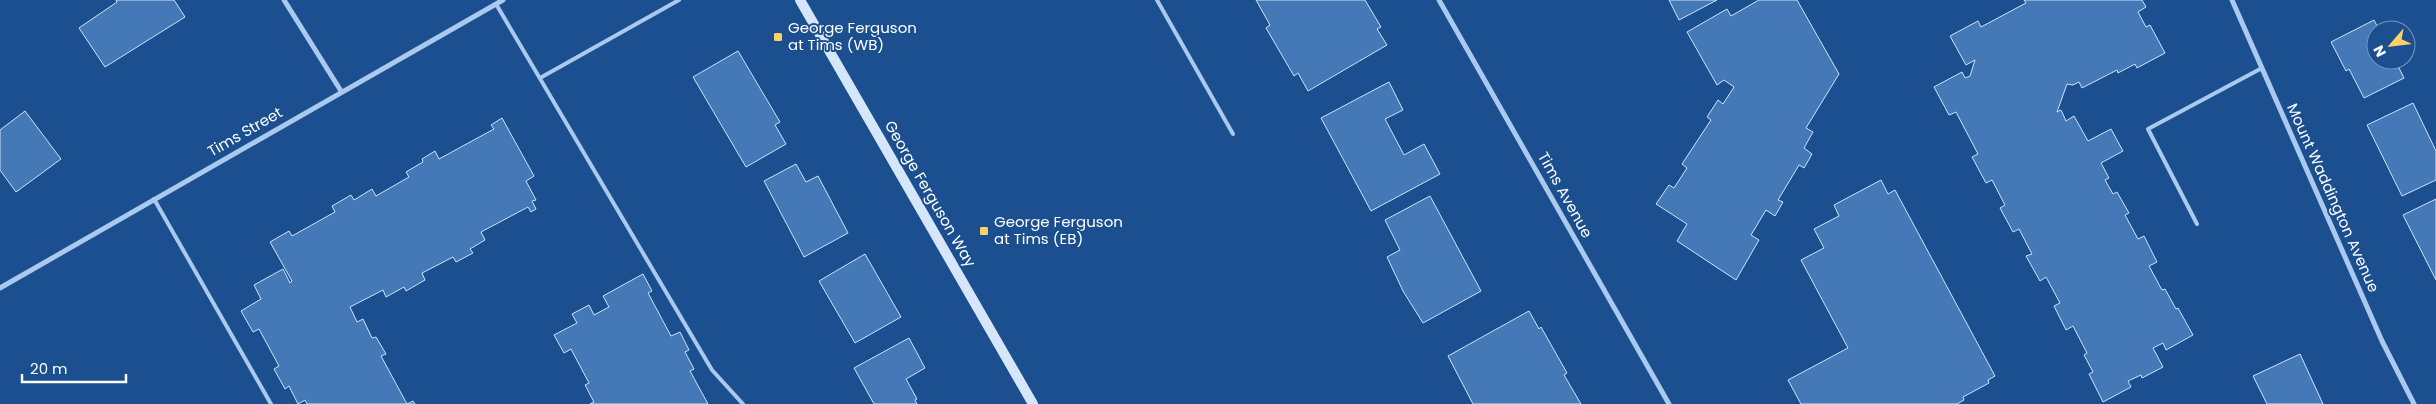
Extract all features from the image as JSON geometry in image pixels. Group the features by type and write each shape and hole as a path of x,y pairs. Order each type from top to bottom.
{"main road":[{"name":"George Ferguson Way","path":"800,0 1033,404"}],"street":[{"path":"284,0 340,91"},
{"name":"Tims Street","path":"0,288 340,91 503,0"},
{"name":"Tims Avenue","path":"1439,0 1668,404"},
{"name":"Mount Waddington Avenue","path":"2232,0 2382,341 2414,404"}],"lane":[{"path":"540,78 679,0"},
{"path":"1157,0 1233,134"},
{"path":"496,4 712,370 743,404"},
{"path":"2197,224 2148,130 2262,68"},
{"path":"154,199 271,404"}],"building":[{"path":"116,0 174,0 185,17 105,67 79,28 117,2"},
{"path":"1256,0 1365,0 1381,27 1377,29 1387,45 1308,91 1298,73 1294,76 1266,28 1270,25"},
{"path":"1669,0 1717,0 1679,20"},
{"path":"1759,0 1797,0 1839,74 1806,128 1813,132 1804,148 1812,154 1804,168 1799,165 1778,200 1783,202 1775,216 1766,210 1751,235 1759,240 1736,280 1677,241 1687,224 1656,204 1669,185 1674,188 1687,168 1682,164 1711,120 1707,117 1718,100 1723,104 1734,87 1724,80 1717,85 1687,32 1727,9 1731,16"},
{"path":"2024,0 2142,0 2146,7 2138,12 2146,27 2150,25 2165,53 2137,68 2135,64 2118,73 2117,70 2082,88 2079,82 2073,85 2067,84 2057,112 2061,110 2066,121 2074,116 2088,141 2111,129 2123,151 2101,163 2109,178 2105,180 2113,194 2117,192 2129,213 2125,215 2138,239 2144,236 2157,262 2149,266 2162,290 2165,289 2193,335 2166,350 2163,343 2153,348 2163,367 2142,378 2141,375 2128,381 2131,387 2103,402 2089,374 2093,372 2084,355 2087,353 2073,326 2066,330 2054,306 2060,303 2046,277 2040,281 2026,256 2032,254 2019,229 2013,232 2000,208 2005,205 1992,180 1986,183 1972,157 1978,154 1956,112 1949,115 1934,87 1962,72 1965,78 1970,76 1975,60 1966,65 1950,36 1978,21 1981,27 2026,3"},
{"path":"2366,24 2366,70 2400,70 2404,78 2364,98 2349,69 2346,71 2331,42"},
{"path":"738,51 780,122 775,125 786,144 746,167 693,77"},
{"path":"1389,82 1403,110 1385,119 1404,155 1424,144 1440,174 1371,211 1321,118"},
{"path":"2413,103 2436,151 2436,180 2402,196 2367,125"},
{"path":"25,111 61,159 16,192 0,170 0,130"},
{"path":"502,118 534,176 526,181 536,200 532,201 536,209 531,212 528,207 481,232 485,240 470,249 473,253 456,262 453,257 422,273 425,280 406,291 404,287 386,297 383,290 350,307 357,322 363,319 372,338 376,337 386,354 381,356 407,404 307,404 305,400 298,404 289,386 285,389 274,369 279,366 259,329 253,332 241,311 261,299 254,285 283,269 290,283 292,281 270,242 289,231 292,236 335,212 332,206 351,195 354,200 372,189 376,196 409,177 406,172 423,162 422,159 435,151 439,159 494,129 491,125"},
{"path":"796,164 806,182 818,176 848,233 804,257 764,181"},
{"path":"1881,180 1888,194 1895,190 1995,376 1988,380 1989,383 1963,397 1964,400 1957,404 1801,404 1788,380 1848,348 1801,260 1824,248 1814,229 1839,216 1834,205"},
{"path":"1430,196 1481,291 1423,323 1403,291 1387,257 1400,250 1385,220"},
{"path":"2436,199 2436,280 2403,215"},
{"path":"865,254 901,317 855,343 819,281"},
{"path":"643,274 652,291 648,293 671,336 680,332 689,350 685,352 694,369 690,371 708,404 590,404 594,402 585,385 589,383 571,349 564,353 554,335 577,323 572,314 589,305 594,315 609,307 603,296"},
{"path":"1529,311 1539,329 1541,327 1567,373 1564,375 1581,404 1473,404 1448,356"},
{"path":"909,338 925,368 906,379 917,399 915,400 917,404 874,404 854,368"},
{"path":"2300,354 2323,404 2267,404 2253,376"}],"place":[{"name":"George Ferguson at Tims (WB)","path":"778,37"},
{"name":"George Ferguson at Tims (EB)","path":"984,231"}]}
